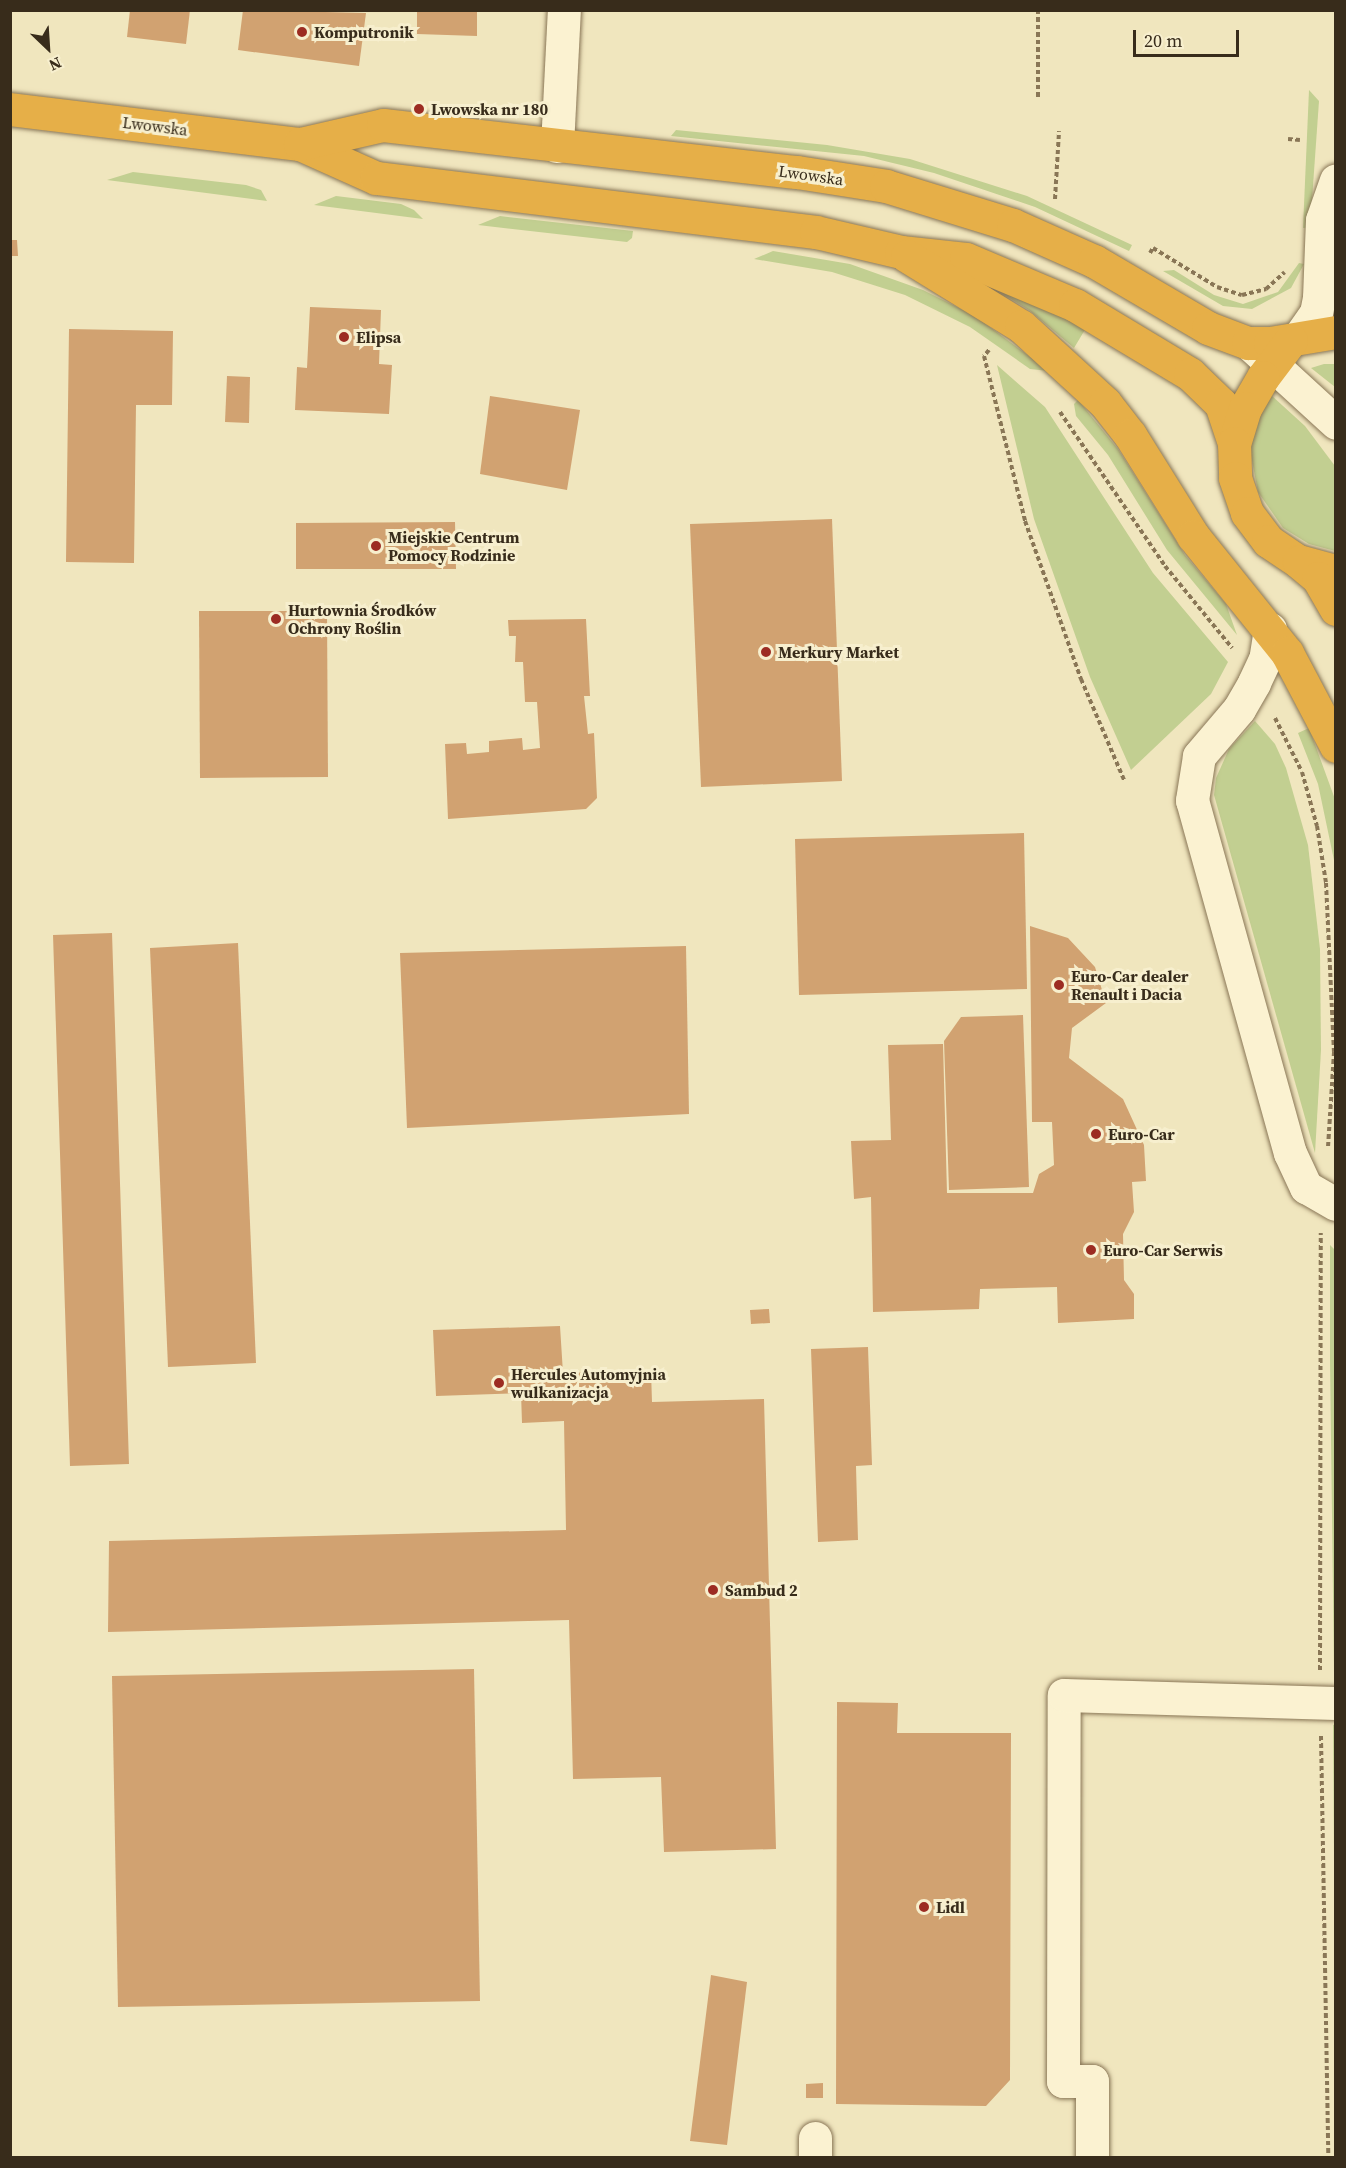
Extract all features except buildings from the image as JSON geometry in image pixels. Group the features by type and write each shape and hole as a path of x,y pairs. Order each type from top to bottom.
{"highway":[{"name":"Lwowska","path":"10,109 300,144 376,178 816,232 901,252 966,259 1039,288 1109,324 1207,387 1221,404 1234,443"},
{"name":"Lwowska","path":"300,144 383,125 797,172 930,198 1013,225 1084,256 1208,328 1277,346"},
{"path":"901,252 1021,326 1077,374 1130,435 1193,536 1270,629 1303,680 1335,746"},
{"path":"1335,332 1277,346 1245,408 1234,443 1234,478 1247,513 1268,541 1318,578 1335,609"},
{"path":"1298,561 1335,571"}],"lane":[{"path":"557,146 564,10"},
{"path":"1335,180 1322,220 1317,306 1277,346 1335,423"},
{"path":"1270,629 1265,659 1239,710 1199,756 1192,800 1290,1153 1306,1187 1330,1201"},
{"path":"1092,2157 1092,2081 1062,2081 1064,1695 1325,1703"}],"path":[{"path":"1038,10 1038,100"},
{"path":"1055,199 1059,131"},
{"path":"1288,140 1300,140"},
{"path":"1153,248 1217,287 1242,295 1266,289 1288,264"},
{"path":"989,350 984,356 1025,521 1077,669 1125,782"},
{"path":"1058,408 1153,550 1189,599 1230,645 1254,683 1302,772 1317,826 1326,883 1334,1052 1330,1201 1325,1703 1328,2157"}],"green space":[{"path":"1309,90 1319,101 1310,228 1303,228"},
{"path":"676,130 827,145 910,159 1027,196 1132,245 1129,251 1035,207 934,173 864,156 671,136"},
{"path":"133,172 246,185 261,190 267,201 107,180"},
{"path":"336,196 401,204 414,210 423,219 314,205"},
{"path":"500,216 633,231 632,238 627,242 478,225"},
{"path":"773,251 850,264 923,290 975,316 1049,371 1030,369 970,327 905,295 832,272 754,259"},
{"path":"1299,263 1304,264 1291,288 1252,309 1223,306 1163,271 1174,270 1214,295 1243,304 1278,292"},
{"path":"979,279 1086,328 1074,348 1029,310"},
{"path":"1324,364 1335,364 1335,387 1311,368"},
{"path":"997,365 1045,407 1153,573 1228,662 1211,694 1131,770 1090,677 1034,519"},
{"path":"1271,395 1305,426 1335,466 1335,551 1309,544 1283,528 1258,492 1250,450 1257,421"},
{"path":"1078,400 1118,449 1185,555 1226,604 1237,635 1167,550 1108,455 1076,416 1074,404"},
{"path":"1255,721 1275,744 1286,768 1308,845 1320,949 1321,1050 1315,1153 1214,795 1216,778 1229,749"},
{"path":"1309,728 1336,802 1335,865 1318,784 1298,733"},
{"path":"1330,1245 1336,1251 1334,1673 1330,1359"},
{"path":"1335,1724 1335,2003 1333,1725"}],"place":[{"name":"Komputronik","path":"302,32"},
{"name":"Lwowska nr 180","path":"419,109"},
{"name":"Elipsa","path":"344,337"},
{"name":"Miejskie Centrum Pomocy Rodzinie","path":"376,546"},
{"name":"Hurtownia Środków Ochrony Roślin","path":"276,619"},
{"name":"Merkury Market","path":"766,652"},
{"name":"Euro-Car dealer Renault i Dacia","path":"1059,985"},
{"name":"Euro-Car","path":"1096,1134"},
{"name":"Euro-Car Serwis","path":"1091,1250"},
{"name":"Hercules Automyjnia wulkanizacja","path":"499,1383"},
{"name":"Sambud 2","path":"713,1590"},
{"name":"Lidl","path":"924,1907"}]}
